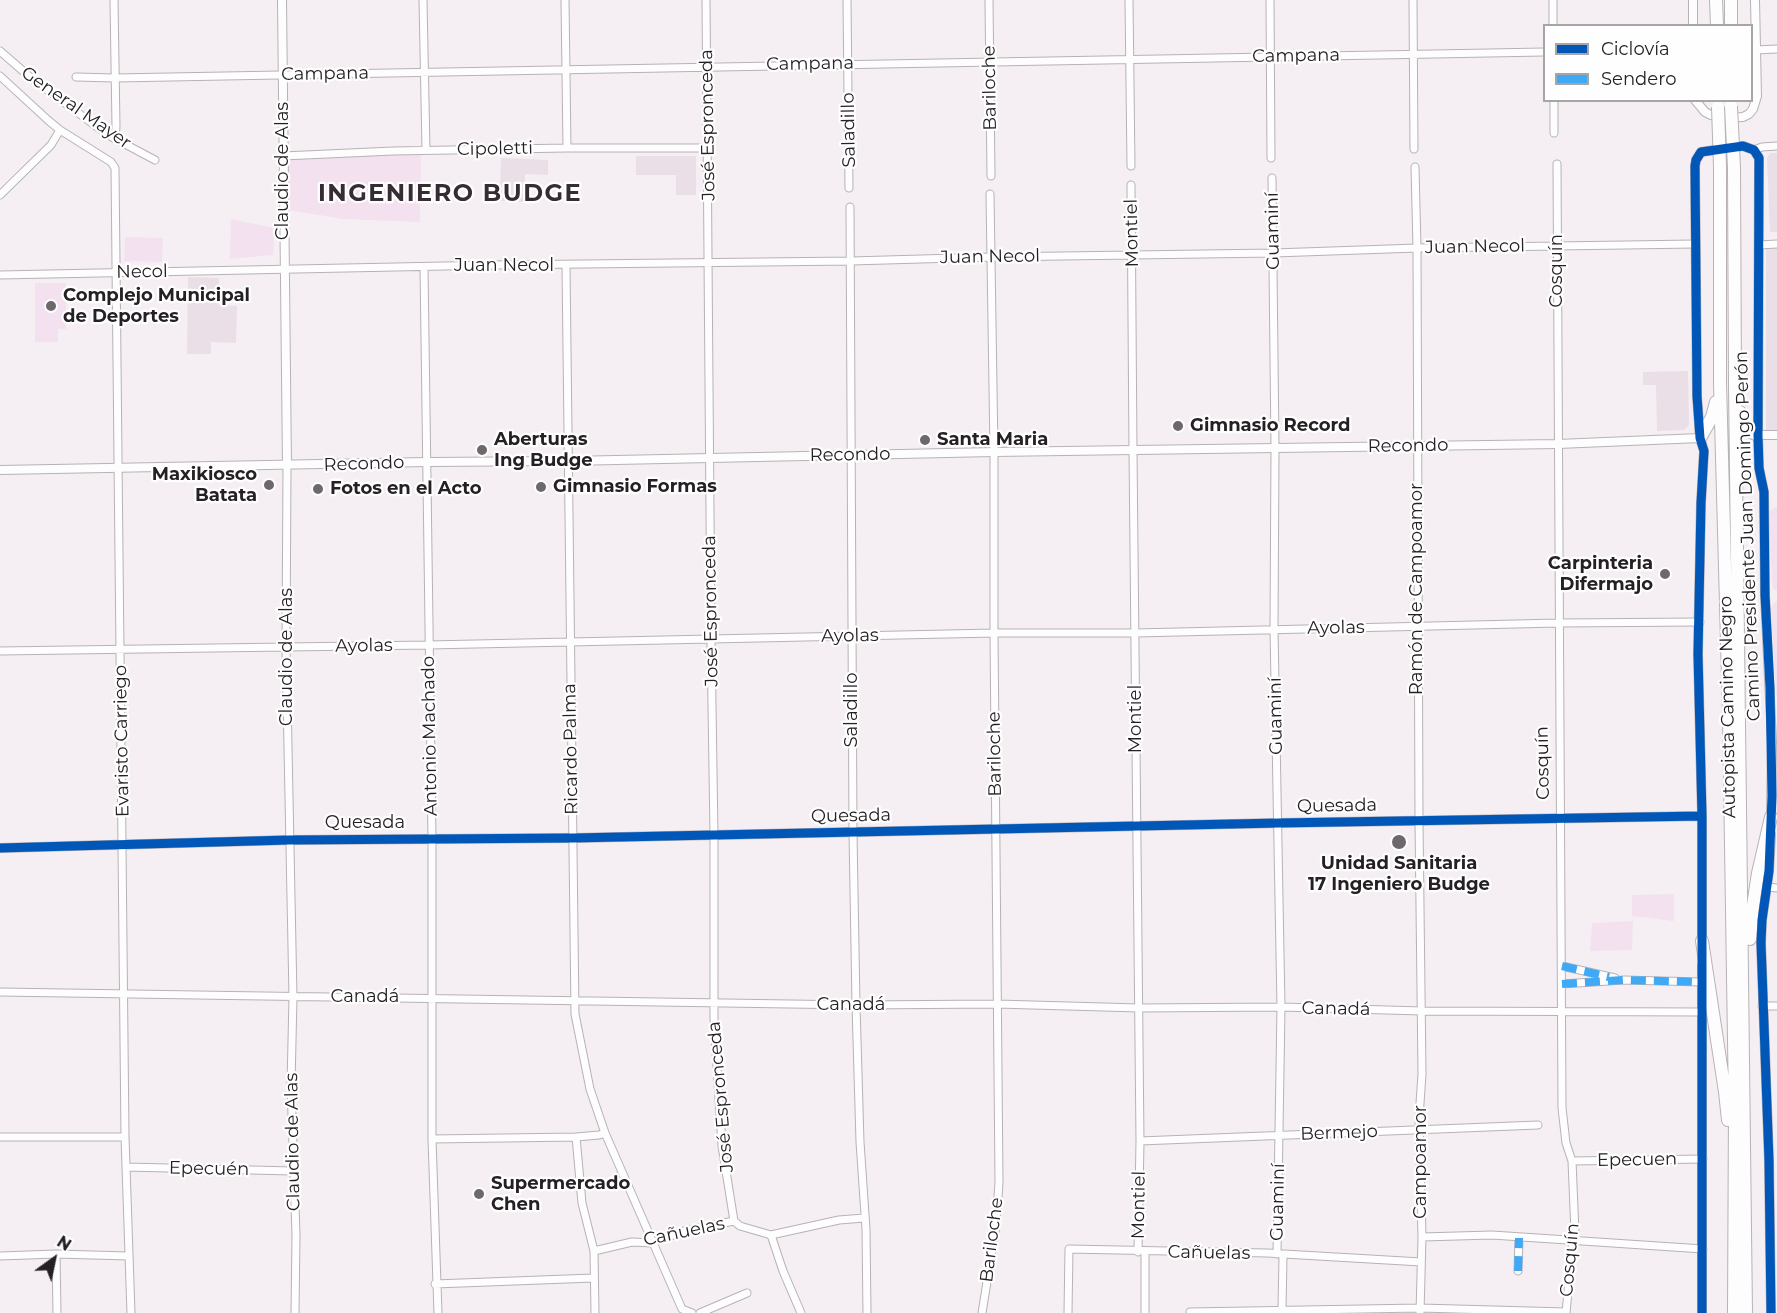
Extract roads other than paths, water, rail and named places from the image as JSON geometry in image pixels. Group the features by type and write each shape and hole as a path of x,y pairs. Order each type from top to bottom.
{"highway":[{"path":"1716,0 1717,24"},
{"path":"1731,1 1731,24"},
{"name":"Autopista Camino Negro","path":"1731,103 1734,168 1746,1313"},
{"name":"Autopista Camino Negro","path":"1718,104 1720,383 1735,1106 1734,1313"},
{"path":"1700,438 1712,417 1720,383"},
{"path":"1735,386 1742,422 1749,431 1758,435"},
{"path":"1744,1014 1758,873 1774,817"},
{"path":"1702,941 1725,1092 1734,1227"}],"street":[{"path":"114,0 115,139"},
{"name":"Claudio de Alas","path":"282,0 287,466 286,647 293,997 291,1085 296,1235 295,1313"},
{"path":"423,0 426,150"},
{"path":"565,0 567,148"},
{"name":"José Espronceda","path":"706,0 714,1003 721,1132 734,1221"},
{"name":"Saladillo","path":"847,0 849,188"},
{"name":"Bariloche","path":"989,0 991,176"},
{"path":"1129,0 1131,166"},
{"path":"1270,0 1271,158"},
{"path":"1413,0 1414,149"},
{"path":"1553,0 1553,24"},
{"path":"1693,0 1693,24"},
{"path":"1697,102 1705,112 1722,118 1743,117 1754,109 1757,96 1755,0"},
{"path":"1756,50 1777,50"},
{"name":"General Mayer","path":"0,51 31,78 115,139 155,160"},
{"name":"Campana","path":"76,77 1543,52"},
{"path":"0,76 60,130 51,145 0,195"},
{"path":"1554,102 1554,133"},
{"name":"Evaristo Carriego","path":"60,130 111,162 115,168 126,1167 130,1313"},
{"path":"1702,1313 1702,816 1698,654 1704,451 1700,438 1697,396 1695,166 1698,156 1705,150 1743,146 1754,150 1777,146"},
{"name":"Cipoletti","path":"283,156 426,150 708,148"},
{"name":"Camino Presidente Juan Domingo Perón","path":"1754,150 1759,158 1759,468 1764,492 1765,595 1774,742 1772,887 1762,920 1761,944 1762,1006 1773,1160 1771,1313"},
{"name":"Cosquín","path":"1557,164 1562,1108 1566,1143 1572,1161 1575,1233 1566,1313"},
{"name":"Ramón de Campoamor","path":"1415,167 1417,626 1422,1011"},
{"name":"Guaminí","path":"1272,178 1275,448 1274,629 1281,1007 1279,1311"},
{"name":"Montiel","path":"1131,185 1141,1252 1145,1313"},
{"name":"Bariloche","path":"982,1313 999,1197 990,194"},
{"name":"Saladillo","path":"850,207 853,833 856,1005 860,1142 867,1257 867,1313"},
{"name":"Juan Necol","path":"284,269 708,264 1695,243"},
{"path":"1760,245 1777,244"},
{"name":"Ricardo Palma","path":"566,266 574,1001 585,1069 604,1133 682,1309 692,1313"},
{"name":"Antonio Machado","path":"424,267 432,839 432,1138 435,1284 438,1313"},
{"name":"Necol","path":"0,275 284,269"},
{"path":"1758,435 1777,435"},
{"name":"Recondo","path":"0,470 1558,444 1700,438"},
{"name":"Ayolas","path":"0,651 1700,622"},
{"name":"Quesada","path":"0,848 289,840 573,838 1702,816"},
{"path":"1562,966 1624,980"},
{"path":"1562,984 1624,980 1701,981"},
{"name":"Canadá","path":"0,992 856,1005 997,1004 1139,1008 1281,1007 1422,1011 1701,1012"},
{"path":"1762,1006 1777,1006"},
{"name":"Campoamor","path":"1420,1311 1422,1237 1419,1130 1422,1011"},
{"name":"Bermejo","path":"1140,1141 1539,1125"},
{"path":"432,1138 576,1137 604,1133"},
{"path":"0,1137 126,1137"},
{"path":"576,1137 582,1203 594,1251 595,1313"},
{"name":"Epecuen","path":"1572,1161 1703,1159"},
{"name":"Epecuén","path":"126,1167 293,1171"},
{"path":"801,1313 771,1235 864,1218"},
{"name":"Cañuelas","path":"594,1251 632,1242 652,1242 684,1231 734,1221 740,1226 771,1235"},
{"path":"1422,1237 1471,1235 1703,1249"},
{"path":"1518,1271 1519,1238"},
{"name":"Cañuelas","path":"1068,1313 1069,1249 1207,1252 1421,1262"},
{"path":"0,1256 56,1254 129,1256"},
{"path":"56,1254 57,1313"},
{"path":"435,1284 593,1278"},
{"path":"700,1313 747,1293"},
{"path":"1190,1312 1566,1313"}],"place":[{"name":"Complejo Municipal de Deportes","path":"51,306"},
{"name":"Gimnasio Record","path":"1178,426"},
{"name":"Santa Maria","path":"925,440"},
{"name":"Aberturas Ing Budge","path":"482,450"},
{"name":"Maxikiosco Batata","path":"269,485"},
{"name":"Gimnasio Formas","path":"541,487"},
{"name":"Fotos en el Acto","path":"318,489"},
{"name":"Carpinteria Difermajo","path":"1665,574"},
{"name":"Unidad Sanitaria 17 Ingeniero Budge","path":"1399,842"},
{"name":"Supermercado Chen","path":"479,1194"}],"district":[{"name":"INGENIERO BUDGE","path":"450,194"}]}
